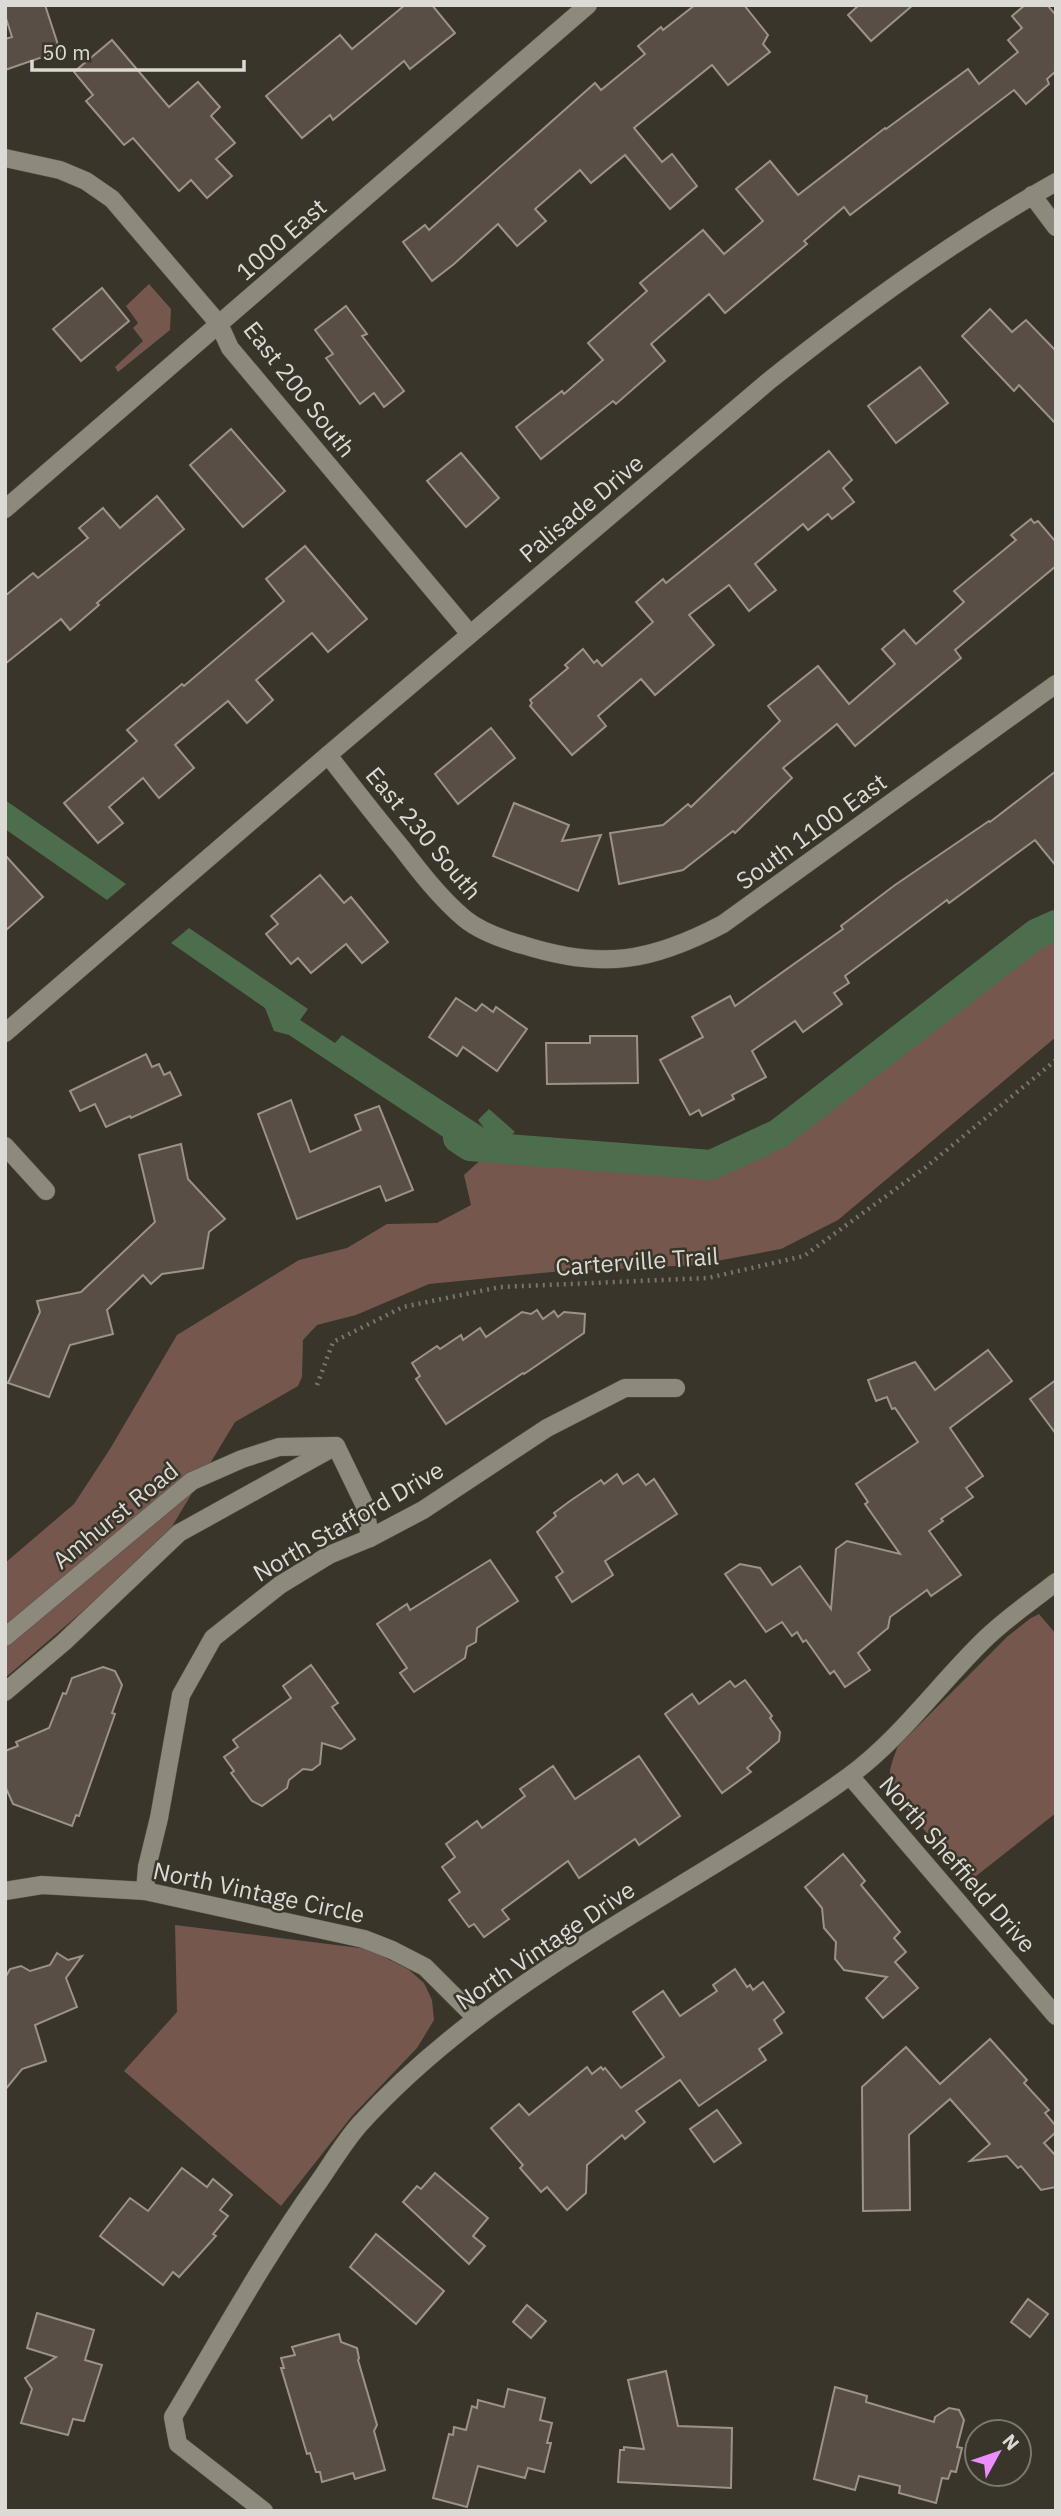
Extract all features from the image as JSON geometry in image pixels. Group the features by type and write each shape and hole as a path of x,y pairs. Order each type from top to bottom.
{"street":[{"name":"1000 East","path":"5,509 587,5"},
{"name":"East 200 South","path":"5,158 60,170 86,181 112,199 219,324 230,348 470,634"},
{"name":"Palisade Drive","path":"5,1033 770,380 925,262 1056,181"},
{"path":"1032,195 1056,227"},
{"name":"South 1100 East","path":"572,957 600,961 660,953 723,923 1056,684"},
{"name":"East 230 South","path":"328,755 424,877 466,920 507,940 572,957"},
{"path":"5,1146 46,1191"},
{"name":"North Stafford Drive","path":"145,1891 147,1867 159,1818 181,1695 213,1638 280,1585 329,1555 370,1538 423,1510 547,1428 625,1388 676,1388"},
{"path":"5,1692 64,1642 179,1533 336,1446 365,1506 370,1538"},
{"name":"Amhurst Road","path":"5,1637 192,1481 242,1459 279,1447 336,1446"},
{"name":"North Vintage Drive","path":"264,2511 178,2444 173,2417 281,2233 358,2126 418,2066 475,2018 539,1972 724,1858 850,1776 887,1743 985,1639 1056,1582"},
{"name":"North Sheffield Drive","path":"850,1776 1056,2016"},
{"name":"North Vintage Circle","path":"5,1891 42,1885 145,1891 364,1939 425,1967 475,2018"}],"path":[{"name":"Carterville Trail","path":"317,1385 333,1342 403,1307 500,1287 708,1278 804,1256 926,1167 1056,1060"}],"shaded area":[{"path":"149,284 171,309 170,330 118,372 115,367 143,341 133,328 138,323 126,306"},
{"path":"5,800 126,884 107,900 5,829"},
{"path":"189,928 308,1009 300,1020 335,1043 342,1035 484,1128 478,1120 489,1109 515,1132 485,1156 457,1146 289,1035 274,1031 265,1008 171,943"},
{"path":"1056,935 1056,1037 838,1220 781,1249 695,1265 552,1272 429,1284 356,1315 317,1325 303,1340 302,1377 298,1386 235,1422 162,1543 5,1678 5,1563 74,1504 110,1449 177,1335 299,1260 347,1248 387,1224 437,1223 471,1205 464,1175 485,1156 686,1172 753,1156 1038,943"},
{"path":"1039,1614 1056,1634 1056,1813 971,1880 926,1832 895,1793 891,1783 891,1764 898,1746 1008,1636"},
{"path":"175,1925 368,1949 408,1969 424,1983 432,2000 434,2020 417,2048 352,2116 281,2206 124,2071 177,2012"}],"building":[{"path":"5,5 45,5 60,51 5,70 5,39 12,37 5,15"},
{"path":"405,5 432,5 455,33 410,69 404,61 333,120 330,115 302,138 266,96 340,35 352,49"},
{"path":"695,5 744,5 768,35 763,44 770,52 728,85 712,65 634,128 662,162 672,154 697,186 670,209 625,155 591,183 580,170 535,209 546,221 517,246 498,224 432,281 403,242 425,225 429,230 595,83 601,90 645,54 638,46"},
{"path":"859,5 913,5 871,41 848,15"},
{"path":"1025,5 1047,5 1056,15 1056,71 1047,79 1049,84 1026,104 1014,90 850,215 844,207 804,241 807,244 725,313 709,294 651,344 665,361 616,404 613,401 541,459 516,427 562,391 564,394 603,360 588,343 647,291 640,283 703,230 724,254 763,221 736,189 770,161 798,195 968,69 979,84 1018,52 1008,40 1022,28 1012,16"},
{"path":"112,40 169,107 198,82 220,107 211,116 235,143 216,159 232,176 207,198 191,180 179,191 133,138 124,145 86,101 93,95 74,72"},
{"path":"102,288 129,321 81,361 53,329"},
{"path":"346,306 367,334 362,336 404,391 384,407 374,393 360,404 326,358 333,354 315,330"},
{"path":"990,309 1012,332 1026,320 1056,351 1056,424 1019,385 1014,391 962,336"},
{"path":"920,367 948,403 896,443 868,406"},
{"path":"231,429 285,491 243,527 190,465"},
{"path":"829,451 852,480 843,488 854,502 832,519 828,514 808,530 803,524 755,564 776,590 749,611 729,585 689,615 714,645 655,695 641,679 598,716 606,726 572,755 530,706 530,700 568,668 565,665 583,649 594,663 597,660 602,666 653,622 636,602 663,579 666,583"},
{"path":"461,453 499,498 466,527 427,481"},
{"path":"157,496 184,529 97,603 99,605 70,630 61,619 5,664 5,596 33,573 38,578 88,538 79,528 103,508 120,528"},
{"path":"1031,519 1034,523 1038,521 1056,542 1056,566 955,650 961,658 855,746 837,724 783,768 792,778 735,833 733,831 683,870 619,884 610,833 663,825 688,804 691,807 780,721 768,706 818,666 849,704 895,664 882,649 904,630 916,644 964,602 954,591 1016,540 1011,535"},
{"path":"305,546 367,619 328,652 312,633 256,680 273,700 247,723 228,701 175,745 194,768 159,798 143,778 109,807 123,823 98,843 64,803 137,741 127,730 182,684 184,686 284,601 266,579"},
{"path":"491,728 515,758 458,804 435,774"},
{"path":"1056,771 1056,866 1035,840 949,903 947,900 845,976 849,983 834,993 842,1004 803,1032 795,1021 752,1051 766,1077 732,1095 734,1099 702,1116 699,1110 690,1115 660,1060 703,1037 692,1017 730,996 735,1006 843,929 841,926 895,885 990,822"},
{"path":"514,803 569,825 562,841 601,835 578,891 493,856"},
{"path":"5,855 43,897 5,931"},
{"path":"320,875 344,903 351,897 388,942 362,963 346,944 311,973 298,958 291,964 266,934 278,924 271,916"},
{"path":"456,998 476,1011 482,1004 493,1012 496,1007 527,1029 497,1071 463,1047 457,1056 429,1037"},
{"path":"590,1036 637,1036 638,1083 547,1084 546,1043 590,1043"},
{"path":"146,1054 152,1067 159,1064 164,1075 170,1072 181,1095 106,1127 95,1104 80,1111 70,1091"},
{"path":"291,1100 310,1152 361,1130 355,1115 379,1106 413,1190 386,1201 380,1186 297,1219 258,1114"},
{"path":"181,1144 188,1179 225,1219 209,1232 203,1268 162,1274 151,1284 143,1275 107,1310 113,1334 70,1345 49,1397 8,1383 40,1312 37,1301 81,1292 155,1222 139,1155"},
{"path":"537,1310 543,1319 554,1311 558,1317 564,1312 585,1314 584,1333 446,1424 416,1379 420,1376 412,1363 437,1346 440,1349 461,1335 463,1340 480,1328 486,1337 522,1312 531,1314"},
{"path":"988,1350 1012,1381 950,1428 983,1476 966,1488 973,1497 941,1519 943,1521 929,1531 961,1575 931,1596 927,1590 890,1617 888,1628 858,1653 870,1670 845,1687 834,1671 830,1674 806,1640 803,1642 797,1632 792,1636 782,1622 766,1632 725,1574 740,1564 760,1568 772,1585 800,1566 831,1609 836,1549 847,1541 900,1554 865,1504 868,1502 856,1484 918,1442 895,1408 892,1409 887,1397 876,1401 868,1380 915,1362 935,1390"},
{"path":"1056,1380 1056,1434 1030,1399"},
{"path":"617,1474 623,1484 638,1474 646,1485 654,1479 677,1514 605,1561 613,1575 572,1602 556,1577 563,1572 537,1532 556,1516 554,1513 570,1501 601,1480 604,1484"},
{"path":"490,1560 518,1601 477,1628 476,1642 467,1647 465,1658 414,1692 400,1673 407,1668 377,1624 407,1604 410,1610"},
{"path":"311,1665 338,1703 332,1707 355,1739 341,1749 322,1743 320,1764 312,1770 303,1769 289,1780 287,1788 262,1806 252,1801 231,1773 234,1771 224,1757 238,1747 233,1740 291,1698 283,1686"},
{"path":"103,1667 115,1671 122,1685 112,1713 115,1714 79,1816 76,1815 72,1826 13,1804 5,1786 5,1751 18,1746 16,1742 49,1728 72,1678"},
{"path":"745,1680 772,1716 770,1718 780,1732 779,1741 747,1768 751,1772 722,1793 665,1714 692,1694 699,1704 730,1681 735,1687"},
{"path":"639,1756 680,1816 639,1845 635,1839 579,1878 568,1861 502,1910 509,1919 484,1937 474,1924 469,1927 449,1900 460,1892 442,1867 455,1857 446,1844 477,1821 482,1828 525,1796 520,1789 553,1766 575,1799"},
{"path":"843,1854 865,1881 861,1885 900,1932 894,1938 906,1952 895,1962 918,1988 883,2018 866,1998 887,1977 844,1970 835,1959 836,1942 824,1928 822,1908 805,1887"},
{"path":"57,1953 68,1960 82,1956 66,1978 77,2007 35,2025 46,2061 22,2069 5,2090 5,1978 10,1969 21,1966 30,1971 50,1965"},
{"path":"735,1969 747,1987 750,1985 753,1990 763,1982 784,2012 774,2020 782,2033 759,2049 766,2060 699,2106 680,2080 636,2111 645,2122 625,2139 622,2135 587,2165 586,2193 567,2210 547,2187 541,2192 520,2168 523,2165 491,2128 519,2104 529,2115 587,2067 592,2074 601,2067 603,2070 605,2068 621,2088 664,2057 633,2012 663,1991 680,2016 717,1991 713,1985"},
{"path":"990,2039 1027,2080 1024,2083 1049,2110 1045,2113 1056,2126 1056,2132 1044,2143 1056,2156 1056,2187 1041,2190 1021,2166 1018,2168 1007,2156 970,2161 990,2144 950,2099 909,2135 910,2210 863,2211 862,2087 906,2047 940,2084"},
{"path":"717,2110 741,2143 714,2162 690,2129"},
{"path":"182,2168 207,2187 213,2179 232,2195 220,2210 228,2216 213,2234 216,2236 179,2277 173,2272 163,2285 100,2236 130,2198 148,2211"},
{"path":"435,2173 488,2218 473,2236 485,2246 469,2264 403,2202 417,2186 421,2189"},
{"path":"376,2234 444,2291 416,2324 350,2267"},
{"path":"1028,2299 1048,2314 1030,2337 1011,2322"},
{"path":"527,2305 546,2321 531,2338 513,2322"},
{"path":"37,2313 94,2330 85,2360 102,2365 84,2421 73,2419 68,2435 21,2423 32,2389 25,2378 56,2357 27,2348"},
{"path":"339,2334 341,2342 357,2348 377,2425 374,2431 385,2470 355,2479 353,2473 322,2482 310,2453 307,2454 281,2368 284,2368 281,2358 295,2355 292,2347"},
{"path":"666,2371 678,2426 732,2428 731,2488 618,2482 620,2450 624,2450 624,2447 644,2449 628,2380"},
{"path":"835,2387 867,2396 866,2402 934,2422 935,2417 949,2408 959,2410 963,2418 957,2447 962,2448 956,2472 951,2471 948,2479 942,2478 936,2503 899,2493 900,2486 859,2476 855,2490 814,2479"},
{"path":"508,2389 545,2398 540,2420 552,2423 547,2443 551,2443 544,2472 528,2468 525,2478 478,2466 467,2507 433,2498 449,2434 453,2435 454,2427 466,2430 472,2406 477,2408 478,2400 504,2407"}],"waterway":[{"path":"458,1138 470,1146 711,1165 778,1134 1036,934 1056,925"}]}
